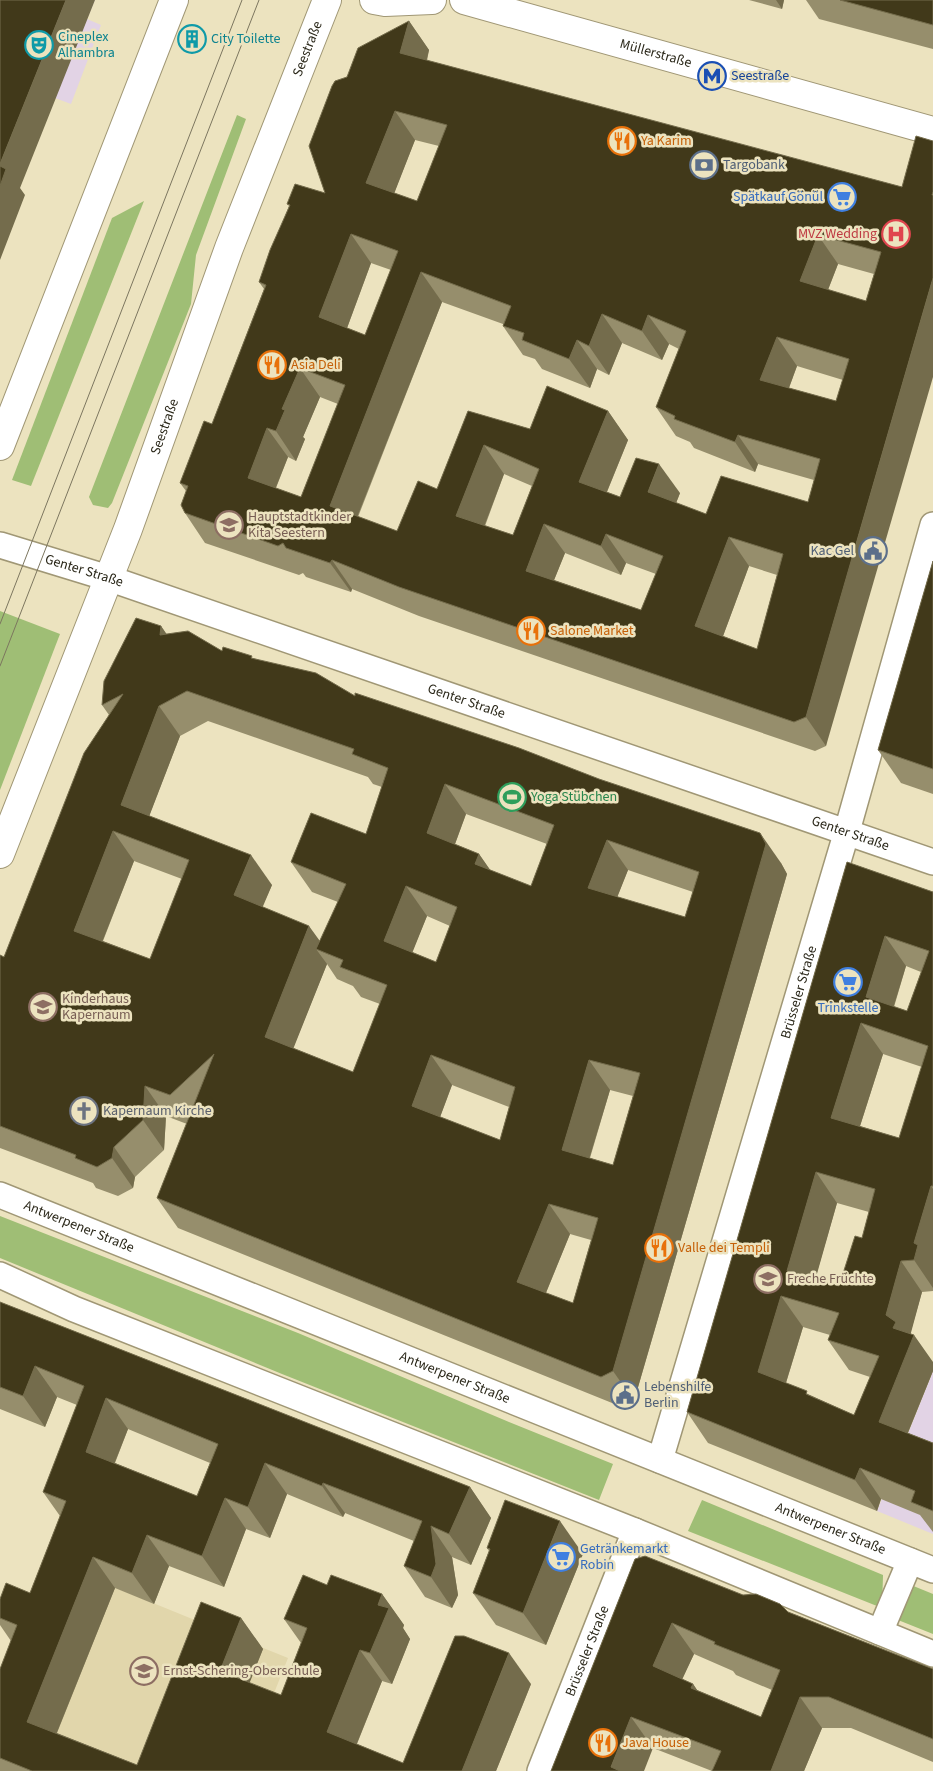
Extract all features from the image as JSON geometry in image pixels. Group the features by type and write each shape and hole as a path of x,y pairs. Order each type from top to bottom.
{"main road":[{"path":"0,446 174,0"},
{"name":"Seestraße","path":"0,854 108,578 206,318 229,248 327,0"},
{"path":"374,0 385,2 432,0"},
{"name":"Müllerstraße","path":"464,0 933,131"}],"street":[{"name":"Brüsseler Straße","path":"660,1460 847,831 933,525"},
{"name":"Genter Straße","path":"0,545 108,578 933,862"},
{"name":"Antwerpener Straße","path":"0,1194 933,1570"},
{"path":"0,1275 74,1310 635,1531 933,1654"},
{"name":"Brüsseler Straße","path":"540,1771 635,1531"},
{"path":"880,1632 910,1561"}],"shaded area":[{"name":"Cineplex Alhambra","path":"0,0 95,0 87,19 101,25 71,104 55,98"},
{"path":"933,1371 933,1534 877,1511"},
{"name":"Ernst-Schering-Oberschule","path":"104,1583 288,1658 243,1771 0,1771 0,1684"}],"green space":[{"path":"237,115 246,119 196,255 191,304 112,503 108,508 93,505 89,497"},
{"path":"144,201 31,486 12,480 112,218"},
{"path":"0,611 60,634 0,790"},
{"path":"0,1216 298,1333 613,1464 599,1500 282,1374 0,1258"},
{"path":"702,1500 883,1575 882,1608 688,1531"},
{"path":"911,1585 933,1594 933,1634 898,1620"}],"building":[{"path":"0,0 66,0 0,164"},
{"path":"840,0 933,0 933,25"},
{"path":"409,21 400,53 902,187 916,136 933,141 933,278 806,717 794,722 399,587 332,560 330,563 286,548 283,543 278,546 185,513 181,505 188,486 180,483 204,421 212,424 266,285 259,282 270,250 290,205 287,204 295,184 325,193 309,146 332,86 335,81 347,77 358,48","holes":["395,111 447,125 417,201 366,183","351,234 398,251 365,335 319,317","818,235 881,252 866,301 800,281","421,272 511,306 503,326 524,333 522,340 569,359 577,340 589,346 602,314 642,331 648,315 686,331 656,407 675,416 674,419 735,442 738,435 820,459 808,502 721,476 706,514 648,492 659,464 636,458 620,497 579,482 608,411 547,386 530,429 468,411 437,489 418,481 397,531 330,506","777,337 849,359 836,401 760,380","300,368 345,385 301,497 248,478 267,428 276,431 285,410 282,409","484,445 539,469 513,535 456,516","544,524 601,546 606,534 663,556 641,610 526,571","729,537 783,554 757,649 695,626"]},
{"path":"0,166 6,169 0,186"},
{"path":"933,561 933,769 878,750"},
{"path":"136,618 161,626 160,635 188,631 222,651 223,647 252,656 251,658 316,673 355,696 355,693 519,748 599,779 760,833 766,844 613,1371 601,1377 157,1198 214,1054 170,1095 145,1086 143,1120 114,1147 112,1158 97,1167 75,1158 76,1155 0,1126 0,955 4,957 84,753 123,694 102,705 104,681","holes":["187,691 354,749 352,754 388,768 366,834 311,813 291,862 346,884 316,949 343,960 340,967 387,985 353,1072 265,1037 309,926 234,895 251,855 121,805 159,706","445,784 554,825 531,886 475,864 479,854 427,833","113,831 189,860 150,959 74,931","607,840 699,872 685,917 588,888","406,886 457,907 436,962 384,941","431,1055 515,1087 500,1140 412,1106","589,1060 640,1073 613,1165 562,1150","549,1204 598,1218 573,1303 517,1282"]},
{"path":"847,862 933,892 933,1186 931,1186 914,1243 918,1245 914,1260 901,1261 886,1315 896,1322 893,1328 914,1335 879,1422 933,1443 933,1511 911,1502 915,1491 860,1468 855,1480 687,1412","holes":["885,936 929,951 907,1011 866,997","861,1023 928,1046 899,1138 831,1118","816,1172 875,1189 862,1238 855,1236 839,1286 787,1271","781,1296 839,1313 828,1340 879,1356 854,1415 806,1394 807,1391 758,1372"]},
{"path":"0,1302 470,1487 449,1534 431,1526 436,1564 431,1577 404,1566 422,1521 323,1483 322,1486 265,1463 248,1507 225,1498 202,1556 147,1535 132,1573 93,1557 27,1722 137,1765 201,1602 241,1618 220,1671 281,1695 307,1628 284,1619 303,1575 327,1585 331,1575 382,1594 378,1605 389,1608 370,1653 360,1650 327,1732 403,1763 455,1636 464,1636 509,1653 462,1771 32,1771 0,1758 0,1669 17,1625 0,1618 0,1599 6,1583 30,1593 66,1501 43,1492 84,1386 35,1366 23,1396 0,1387","holes":["106,1398 218,1444 197,1496 86,1452"]},
{"path":"505,1500 560,1521 523,1613 473,1593 490,1549 487,1548"},
{"path":"645,1556 743,1595 756,1594 780,1604 788,1612 933,1669 933,1739 829,1697 800,1697 771,1771 712,1771 721,1751 631,1717 611,1767 620,1771 551,1771 635,1559","holes":["672,1623 715,1642 714,1644 780,1670 761,1717 691,1688 693,1684 653,1666"]}],"tram line":[{"path":"0,624 242,0"},
{"path":"0,666 259,0"}],"place":[{"name":"City Toilette","path":"192,39"},
{"name":"Cineplex Alhambra","path":"39,45"},
{"name":"Seestraße","path":"712,76"},
{"name":"Ya Karim","path":"622,141"},
{"name":"Targobank","path":"704,165"},
{"name":"Spätkauf Gönül","path":"842,197"},
{"name":"MVZ Wedding","path":"896,234"},
{"name":"Asia Deli","path":"272,365"},
{"name":"Hauptstadtkinder Kita Seestern","path":"229,525"},
{"name":"Kac Gel","path":"873,551"},
{"name":"Salone Market","path":"531,631"},
{"name":"Yoga Stübchen","path":"512,797"},
{"name":"Trinkstelle","path":"848,982"},
{"name":"Kinderhaus Kapernaum","path":"43,1007"},
{"name":"Kapernaum Kirche","path":"84,1111"},
{"name":"Valle dei Templi","path":"659,1248"},
{"name":"Freche Früchte","path":"768,1279"},
{"name":"Lebenshilfe Berlin","path":"625,1395"},
{"name":"Getränkemarkt Robin","path":"561,1557"},
{"name":"Ernst-Schering-Oberschule","path":"144,1671"},
{"name":"Java House","path":"603,1743"}]}
